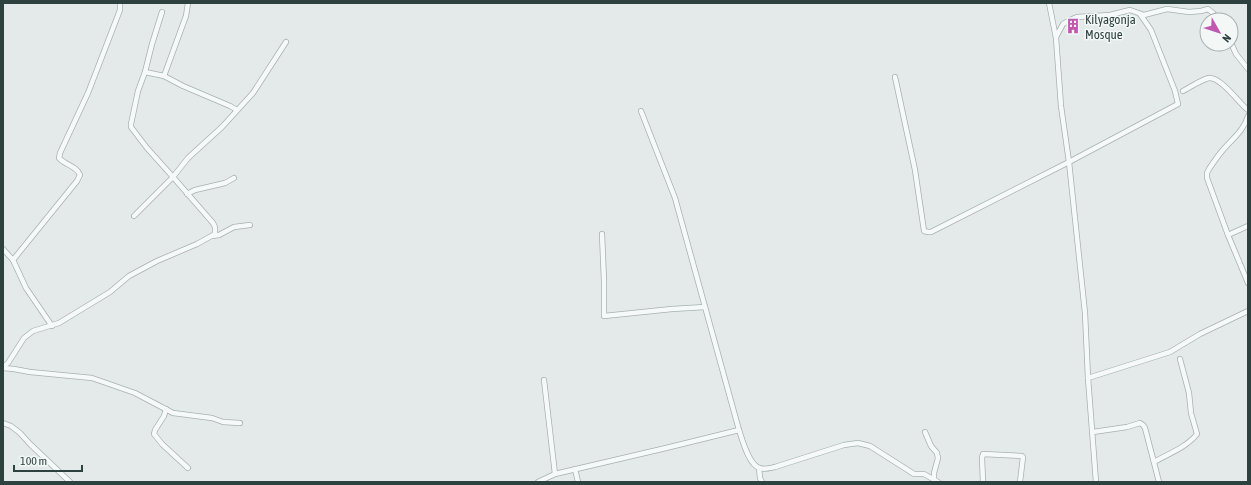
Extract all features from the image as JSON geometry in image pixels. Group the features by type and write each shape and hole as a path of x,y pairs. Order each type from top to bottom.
{"street":[{"path":"13,260 38,232 80,175 75,168 59,158 88,93 120,10 120,3"},
{"path":"164,76 184,21 188,3"},
{"path":"1049,3 1056,38 1061,106 1069,162 1085,313 1088,378 1096,482"},
{"path":"1056,38 1063,24 1077,17 1110,16 1130,10 1140,14 1150,14 1167,9 1189,12 1201,11 1208,8 1213,12"},
{"path":"162,12 138,91 131,121 131,128 213,223 216,231 212,236"},
{"path":"895,77 915,170 924,230 931,232 1069,162 1178,104 1175,91 1151,30 1140,14"},
{"path":"134,216 173,177 188,158 222,127 253,93 286,42"},
{"path":"1235,52 1248,69"},
{"path":"145,72 164,76 237,110"},
{"path":"1183,91 1211,78 1216,80 1232,93 1241,105 1248,110"},
{"path":"641,111 675,198 739,430 745,448 753,463 759,468 764,469 775,467 844,445 858,443 870,446 914,474 924,474 936,481"},
{"path":"1248,116 1238,134 1223,150 1207,173 1207,178 1228,235 1248,283"},
{"path":"187,194 195,190 225,183 234,178"},
{"path":"3,368 28,335 33,331 52,326 70,317 110,292 129,276 157,261 212,236 219,235 234,227 250,225"},
{"path":"1228,235 1248,226"},
{"path":"602,234 604,316 705,307"},
{"path":"3,249 13,260 26,288 52,326"},
{"path":"1088,378 1170,352 1200,334 1248,311"},
{"path":"1154,462 1193,439 1197,434 1191,413 1184,372 1180,359"},
{"path":"3,368 92,378 130,390 173,413 212,418 223,422 240,423"},
{"path":"544,380 555,474"},
{"path":"166,409 164,416 154,434 162,444 188,468"},
{"path":"3,423 11,426 20,433 70,482"},
{"path":"1092,432 1127,427 1140,423 1143,425 1159,482"},
{"path":"538,482 555,474 739,430"},
{"path":"925,432 931,446 937,453 937,463 934,473 936,481"},
{"path":"983,482 983,454 1022,456 1020,482"},
{"path":"759,468 762,482"},
{"path":"575,469 578,482"}],"place":[{"name":"Kilyagonja Mosque","path":"1073,26"}]}
